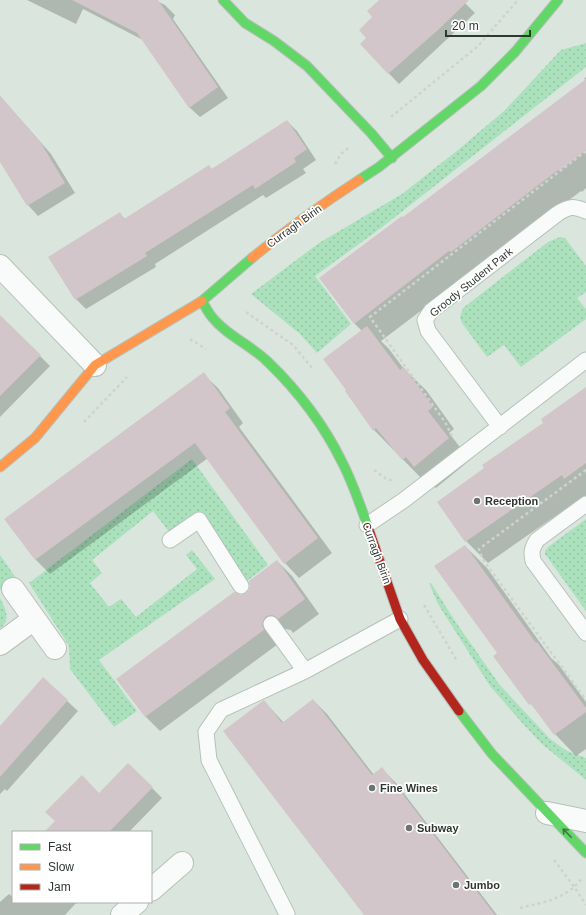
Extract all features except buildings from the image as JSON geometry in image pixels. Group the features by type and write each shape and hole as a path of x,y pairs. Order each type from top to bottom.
{"street":[{"path":"223,0 245,23 274,41 307,66 371,133 392,158"},
{"name":"Curragh Birin","path":"0,467 35,438 94,365 202,301 270,243 332,198 392,158 481,86 515,52 558,0"},
{"path":"0,266 94,365"},
{"name":"Curragh Birin","path":"202,301 211,316 225,330 267,361 295,390 309,408 333,444 343,463 367,525 400,619 423,660 478,737 547,813 586,853"},
{"path":"13,589 55,648"},
{"path":"0,644 34,619"},
{"path":"547,813 586,821"},
{"path":"152,889 182,863"},
{"path":"122,915 136,903"}],"lane":[{"name":"Groody Student Park","path":"500,427 428,331 425,320 431,311 562,210 576,207 586,211"},
{"path":"367,525 404,500 586,360"},
{"path":"586,504 537,540 532,547 531,554 533,561 586,633"},
{"path":"170,540 198,520 241,586"},
{"path":"288,914 209,760 206,732 221,710 305,671 400,619"},
{"path":"271,624 305,671"}],"path":[{"path":"330,167 336,163 341,154 371,133 478,46 518,0"},
{"path":"193,334 187,337 212,353"},
{"path":"81,425 132,372"},
{"path":"422,602 459,663"},
{"path":"520,908 561,897 575,888 583,878"},
{"path":"575,888 586,905"}],"green space":[{"path":"586,43 586,67 381,228 315,276 351,324 317,353 300,334 251,294 319,243 402,194 458,150 504,111 561,50"},
{"path":"560,237 565,238 586,266 586,292 577,298 586,309 586,319 521,367 504,345 487,357 462,323 460,317 463,308 548,242"},
{"path":"192,459 268,565 247,581 198,513 170,533 153,511 92,560 102,573 90,583 109,607 121,599 136,617 197,569 186,555 192,550 215,579 99,660 137,711 114,727 70,669 69,646 29,583"},
{"path":"586,519 586,611 545,554 545,551 548,547"},
{"path":"0,555 16,578 0,590"},
{"path":"429,583 431,583 455,621 499,684 550,739 567,751 586,758 586,780 542,744 490,686 438,604"},
{"path":"0,598 7,618 4,625 0,628"}],"traffic: fast":[{"path":"223,0 245,23 274,41 307,66 371,133 392,158"},
{"path":"359,180 379,167 481,86 515,52 558,0"},
{"path":"252,258 202,301 218,324 268,362 310,409 335,448 346,470 357,495 369,530"},
{"path":"459,711 492,754 586,853"}],"traffic: slow":[{"path":"252,258 331,198 359,180"},
{"path":"0,467 35,438 95,365 202,301"}],"traffic: jam":[{"path":"369,530 400,619 423,660 459,711"}],"place":[{"name":"Reception","path":"477,501"},
{"name":"Fine Wines","path":"372,788"},
{"name":"Subway","path":"409,828"},
{"name":"Jumbo","path":"456,885"}]}
